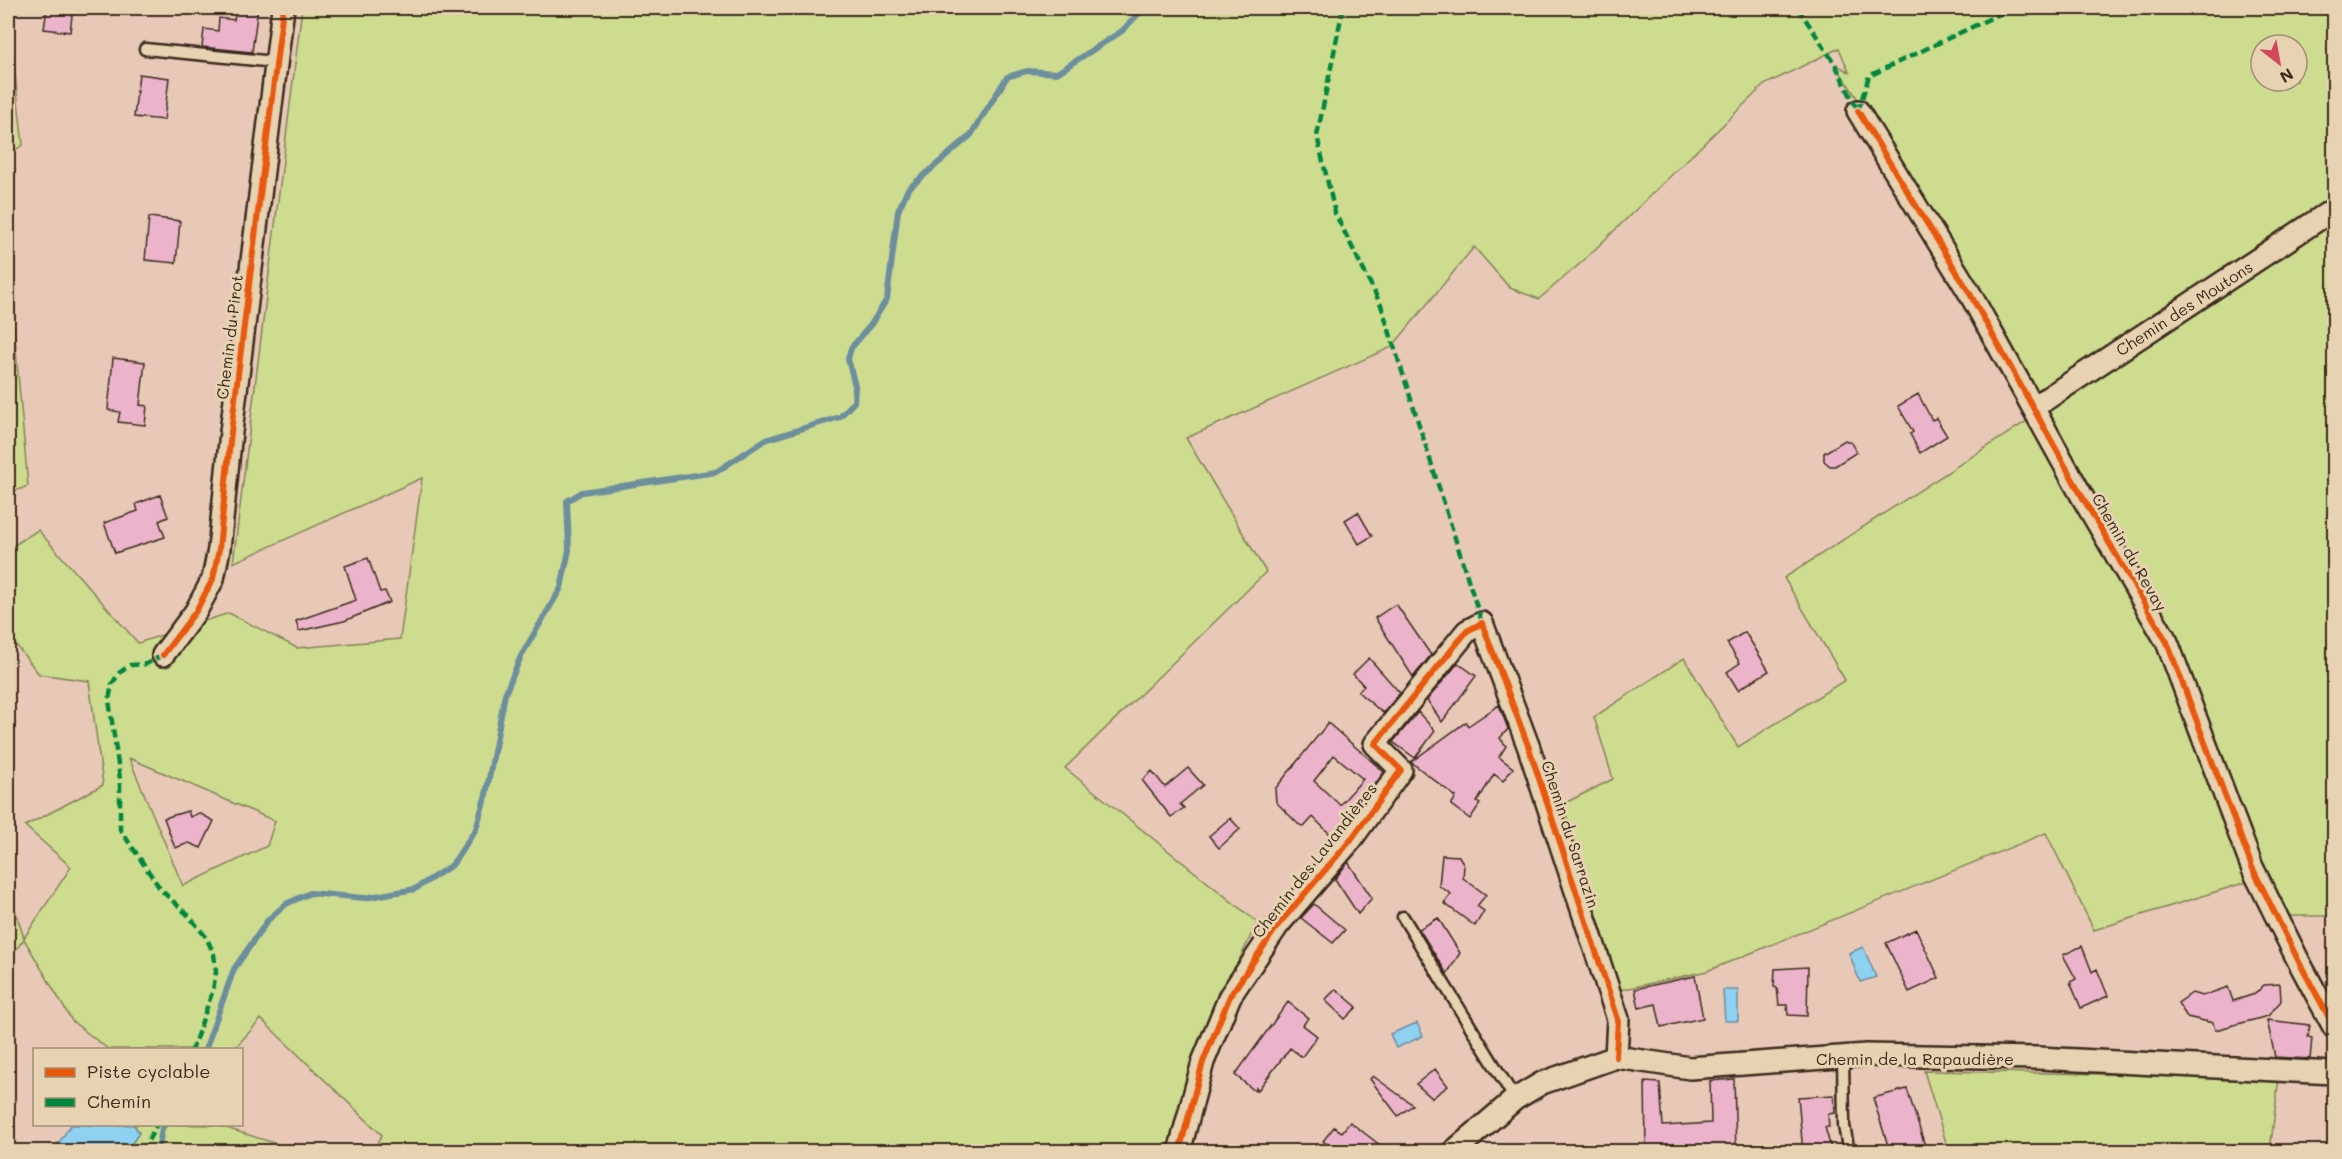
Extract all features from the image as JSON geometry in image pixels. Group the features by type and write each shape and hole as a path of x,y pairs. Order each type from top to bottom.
{"street":[{"name":"Chemin du Pirot","path":"163,654 196,610 213,579 219,549 231,432 283,8"},
{"name":"Chemin du Revay","path":"1858,111 1969,292 2166,642 2252,867 2334,1027"},
{"name":"Chemin des Moutons","path":"2034,407 2334,209"},
{"name":"Chemin du Sarrazin","path":"1482,623 1529,748 1618,1019 1616,1057"},
{"name":"Chemin des Lavandières","path":"1179,1152 1203,1062 1230,996 1278,926 1350,841 1401,770 1375,744 1467,631 1482,623"},
{"name":"Chemin de la Rapaudière","path":"1453,1152 1515,1099 1542,1083 1616,1057 1690,1068 1843,1055 2038,1058 2334,1073"}],"lane":[{"path":"145,49 275,62"},
{"path":"1403,917 1515,1099"},
{"path":"1843,1055 1844,1126 1850,1152"}],"green space":[{"path":"302,8 2334,8 2334,916 2285,916 2266,876 2094,930 2046,833 1707,971 1620,990 1563,804 1613,779 1594,717 1684,658 1738,747 1845,680 1784,578 2047,408 1976,283 1835,64 1849,72 1839,48 1764,85 1583,261 1539,299 1510,288 1474,247 1392,347 1186,438 1266,572 1065,768 1257,922 1205,1034 1170,1151 373,1151 382,1135 261,1019 235,1048 107,1048 72,1021 24,939 8,960 8,888 24,938 71,867 25,826 103,785 89,681 39,674 8,635 8,549 38,530 138,643 229,613 297,648 400,639 422,478 233,563","holes":["129,758 275,821 267,846 183,886"]},
{"path":"8,13 23,145 8,155"},
{"path":"8,261 28,486 8,494"},
{"path":"1924,1071 2279,1077 2270,1151 1949,1152"},
{"path":"135,1126 220,1126 294,1151 126,1152 139,1133"}],"water":[{"path":"1863,947 1876,977 1860,982 1849,953"},
{"path":"1723,990 1738,990 1738,1021 1725,1021"},
{"path":"1417,1023 1423,1036 1396,1048 1390,1034"},
{"path":"70,1126 135,1126 139,1133 126,1151 53,1151"}],"building":[{"path":"47,8 73,8 70,32 44,29"},
{"path":"236,8 258,8 252,52 202,47 204,29 218,31 219,18 234,20"},
{"path":"139,74 169,78 164,120 134,117"},
{"path":"149,217 180,221 176,263 145,260"},
{"path":"113,358 145,362 140,405 147,406 145,425 118,422 120,412 108,410"},
{"path":"1918,394 1932,420 1936,418 1947,436 1920,453 1910,434 1913,432 1898,406"},
{"path":"1845,440 1852,443 1857,452 1835,466 1830,466 1824,461 1824,453"},
{"path":"160,495 168,517 159,521 165,537 115,553 104,523 138,511 136,504"},
{"path":"1358,512 1372,536 1359,544 1345,520"},
{"path":"368,558 380,592 385,591 390,602 344,621 299,631 296,621 356,600 345,566"},
{"path":"1396,604 1431,655 1413,677 1375,618"},
{"path":"1745,632 1769,671 1738,690 1727,672 1740,663 1727,643"},
{"path":"1369,658 1400,693 1383,713 1358,692 1364,686 1353,674"},
{"path":"1458,663 1476,676 1442,722 1427,700"},
{"path":"1499,705 1508,729 1500,738 1506,746 1499,757 1513,768 1503,781 1494,774 1477,802 1480,804 1470,819 1451,805 1456,797 1411,762 1466,722 1468,726"},
{"path":"1418,712 1435,731 1415,758 1393,742"},
{"path":"1328,723 1384,772 1335,839 1313,817 1304,827 1298,824 1276,802 1275,789","holes":["1334,755 1363,779 1340,805 1314,781"]},
{"path":"1188,768 1203,785 1180,804 1184,808 1171,817 1142,780 1152,771 1165,787"},
{"path":"188,811 190,817 199,813 214,821 201,848 189,843 175,848 164,818"},
{"path":"1230,818 1240,829 1219,848 1209,836"},
{"path":"1442,855 1459,856 1464,866 1463,878 1486,895 1477,906 1484,911 1475,926 1444,903 1451,894 1439,886"},
{"path":"1348,862 1372,898 1358,914 1335,879"},
{"path":"1314,904 1345,930 1333,943 1301,918"},
{"path":"1438,918 1460,953 1447,974 1419,929"},
{"path":"1916,929 1939,978 1909,992 1886,943"},
{"path":"2082,946 2092,972 2097,969 2108,996 2081,1008 2070,982 2076,979 2063,955"},
{"path":"1808,967 1807,1016 1788,1015 1787,1005 1779,1005 1777,988 1774,987 1775,969"},
{"path":"1695,976 1703,1018 1661,1027 1656,1004 1639,1008 1635,989"},
{"path":"2280,984 2281,1001 2268,1016 2215,1030 2213,1023 2187,1017 2178,1003 2192,993 2202,996 2228,987 2233,1001 2255,994 2264,985"},
{"path":"1336,989 1357,1007 1345,1019 1325,1000"},
{"path":"1288,1002 1308,1018 1303,1025 1317,1036 1302,1057 1290,1048 1255,1091 1235,1075"},
{"path":"2267,1020 2310,1025 2308,1037 2312,1038 2310,1059 2275,1057"},
{"path":"1435,1069 1448,1086 1432,1098 1416,1084"},
{"path":"1373,1076 1413,1105 1398,1116 1370,1079"},
{"path":"1734,1079 1736,1152 1711,1152 1711,1149 1646,1152 1645,1082 1660,1083 1663,1126 1711,1123 1710,1081"},
{"path":"1907,1089 1927,1152 1890,1152 1873,1098"},
{"path":"1834,1095 1835,1113 1828,1114 1829,1127 1825,1127 1832,1152 1803,1152 1798,1097"},
{"path":"1350,1122 1389,1152 1322,1152 1327,1144 1323,1141 1334,1127 1342,1132"}],"waterway":[{"path":"206,1048 234,969 268,920 286,904 310,893 364,898 415,889 452,865 476,829 486,794 505,694 521,656 561,588 569,550 567,501 582,492 716,472 765,440 840,417 854,402 855,386 848,359 851,348 870,326 887,299 898,211 908,189 971,135 1007,77 1027,71 1057,73 1122,31 1144,8"},
{"path":"158,1152 164,1126"}],"marked path":[{"path":"1343,8 1317,136 1335,213 1381,305 1482,623"},
{"path":"1798,8 1835,64 1858,111"},
{"path":"1858,111 1869,76 2012,8"},
{"path":"163,655 146,664 130,665 119,673 112,684 109,700 120,779 120,829 161,890 188,915 206,937 214,954 216,972 213,990 193,1048"},
{"path":"142,1152 156,1126"}],"cycle path":[{"path":"163,655 196,611 213,579 219,549 231,432 283,8"},
{"path":"1858,111 1969,292 2083,498 2167,642 2252,867 2334,1027"},
{"path":"1179,1152 1203,1062 1230,996 1278,925 1350,841 1401,770 1375,744 1467,631 1482,623 1529,748 1618,1019 1616,1057"}]}
